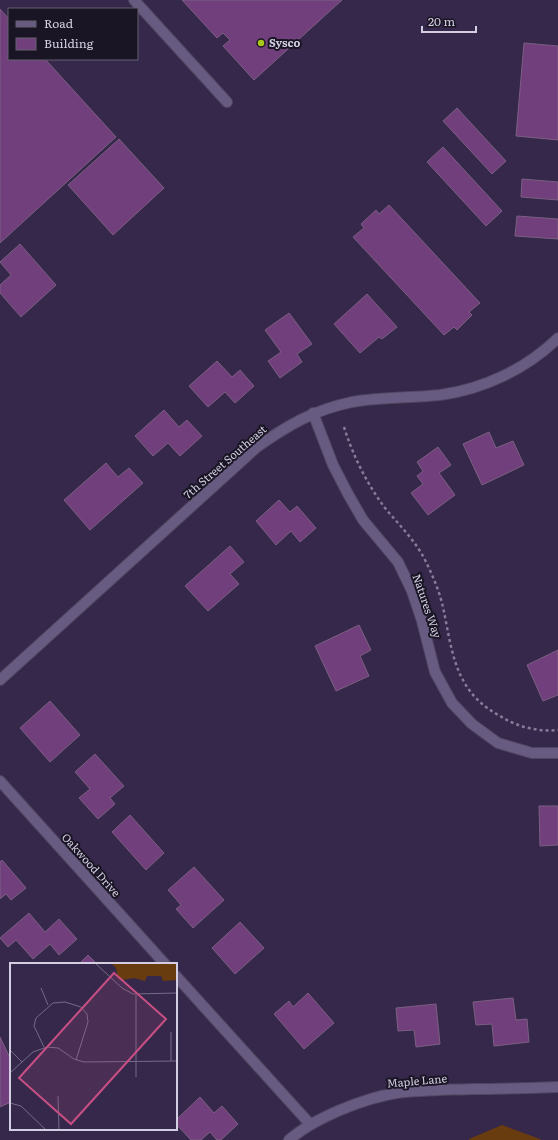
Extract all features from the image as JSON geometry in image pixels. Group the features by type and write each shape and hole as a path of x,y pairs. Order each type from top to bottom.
{"street":[{"path":"134,0 227,102"},
{"name":"7th Street Southeast","path":"0,680 257,448 290,424 313,413 352,402 440,394 465,390 495,380 524,365 558,338"},
{"name":"Natures Way","path":"313,413 333,465 348,494 363,520 398,562 412,591 422,621 435,672 452,703 472,724 498,743 532,753 558,753"},
{"name":"Oakwood Drive","path":"0,781 164,963"},
{"path":"177,977 310,1124"},
{"name":"Maple Lane","path":"289,1140 310,1124 333,1113 363,1102 396,1094 430,1091 558,1087"}],"path":[{"path":"344,427 357,460 367,480 385,507 417,546 431,572 442,603 455,662 470,691 491,711 513,723 538,729 558,730"}],"shaded area":[{"path":"502,1125 540,1139 541,1140 469,1140"}],"building":[{"name":"Sysco","path":"182,0 342,0 254,80 223,46 230,40 223,33 217,38"},
{"path":"0,9 8,18 8,60 46,60 116,137 0,243"},
{"path":"524,43 558,46 558,140 516,136"},
{"path":"457,108 506,161 492,174 443,121"},
{"path":"119,139 164,188 113,235 68,185"},
{"path":"443,147 502,211 486,226 427,162"},
{"path":"522,179 558,182 558,200 521,197"},
{"path":"389,205 480,303 469,312 472,315 457,330 454,327 444,335 353,237 364,228 361,224 376,210 379,214"},
{"path":"517,216 558,219 558,239 515,236"},
{"path":"20,244 56,285 21,317 0,293 0,285 11,275 0,262"},
{"path":"367,294 397,327 382,339 379,337 360,353 334,324"},
{"path":"289,313 312,344 297,354 302,362 280,378 268,361 281,352 265,330"},
{"path":"217,361 232,377 240,370 254,386 235,403 225,392 208,407 189,386"},
{"path":"164,410 179,427 187,420 202,436 180,456 168,443 153,456 135,436"},
{"path":"489,432 496,448 513,441 524,465 482,485 463,444"},
{"path":"438,447 451,465 439,473 455,495 428,515 411,493 423,484 417,476 423,471 417,462"},
{"path":"106,463 118,477 129,468 143,483 90,530 64,500"},
{"path":"279,500 290,512 297,506 316,528 300,542 291,531 276,545 256,521"},
{"path":"230,546 244,562 230,574 239,584 208,611 185,586"},
{"path":"359,625 371,650 360,656 369,676 336,691 315,646"},
{"path":"558,650 558,695 543,701 527,665"},
{"path":"50,701 80,735 50,762 20,728"},
{"path":"95,754 124,786 110,798 115,804 98,819 79,798 90,789 75,772"},
{"path":"539,806 558,806 558,845 540,846"},
{"path":"130,815 164,853 146,870 112,832"},
{"path":"2,860 26,888 11,900 6,894 0,899 0,862"},
{"path":"194,867 224,900 193,928 176,909 181,905 168,890"},
{"path":"29,913 45,932 59,919 77,939 59,955 50,944 33,959 16,940 8,947 0,938"},
{"path":"240,922 264,948 235,974 212,948"},
{"path":"88,955 96,963 80,963"},
{"path":"308,993 334,1023 304,1049 274,1014 289,1001 293,1007"},
{"path":"513,998 516,1020 527,1019 529,1042 494,1046 492,1024 476,1025 473,1002"},
{"path":"436,1004 440,1044 416,1047 414,1030 398,1031 396,1008"},
{"path":"0,1037 10,1058 10,1102 0,1107"},
{"path":"200,1097 214,1113 222,1106 238,1124 221,1140 217,1140 210,1132 201,1140 191,1140 177,1125 177,1119"}],"place":[{"name":"Sysco","path":"261,43"}]}
